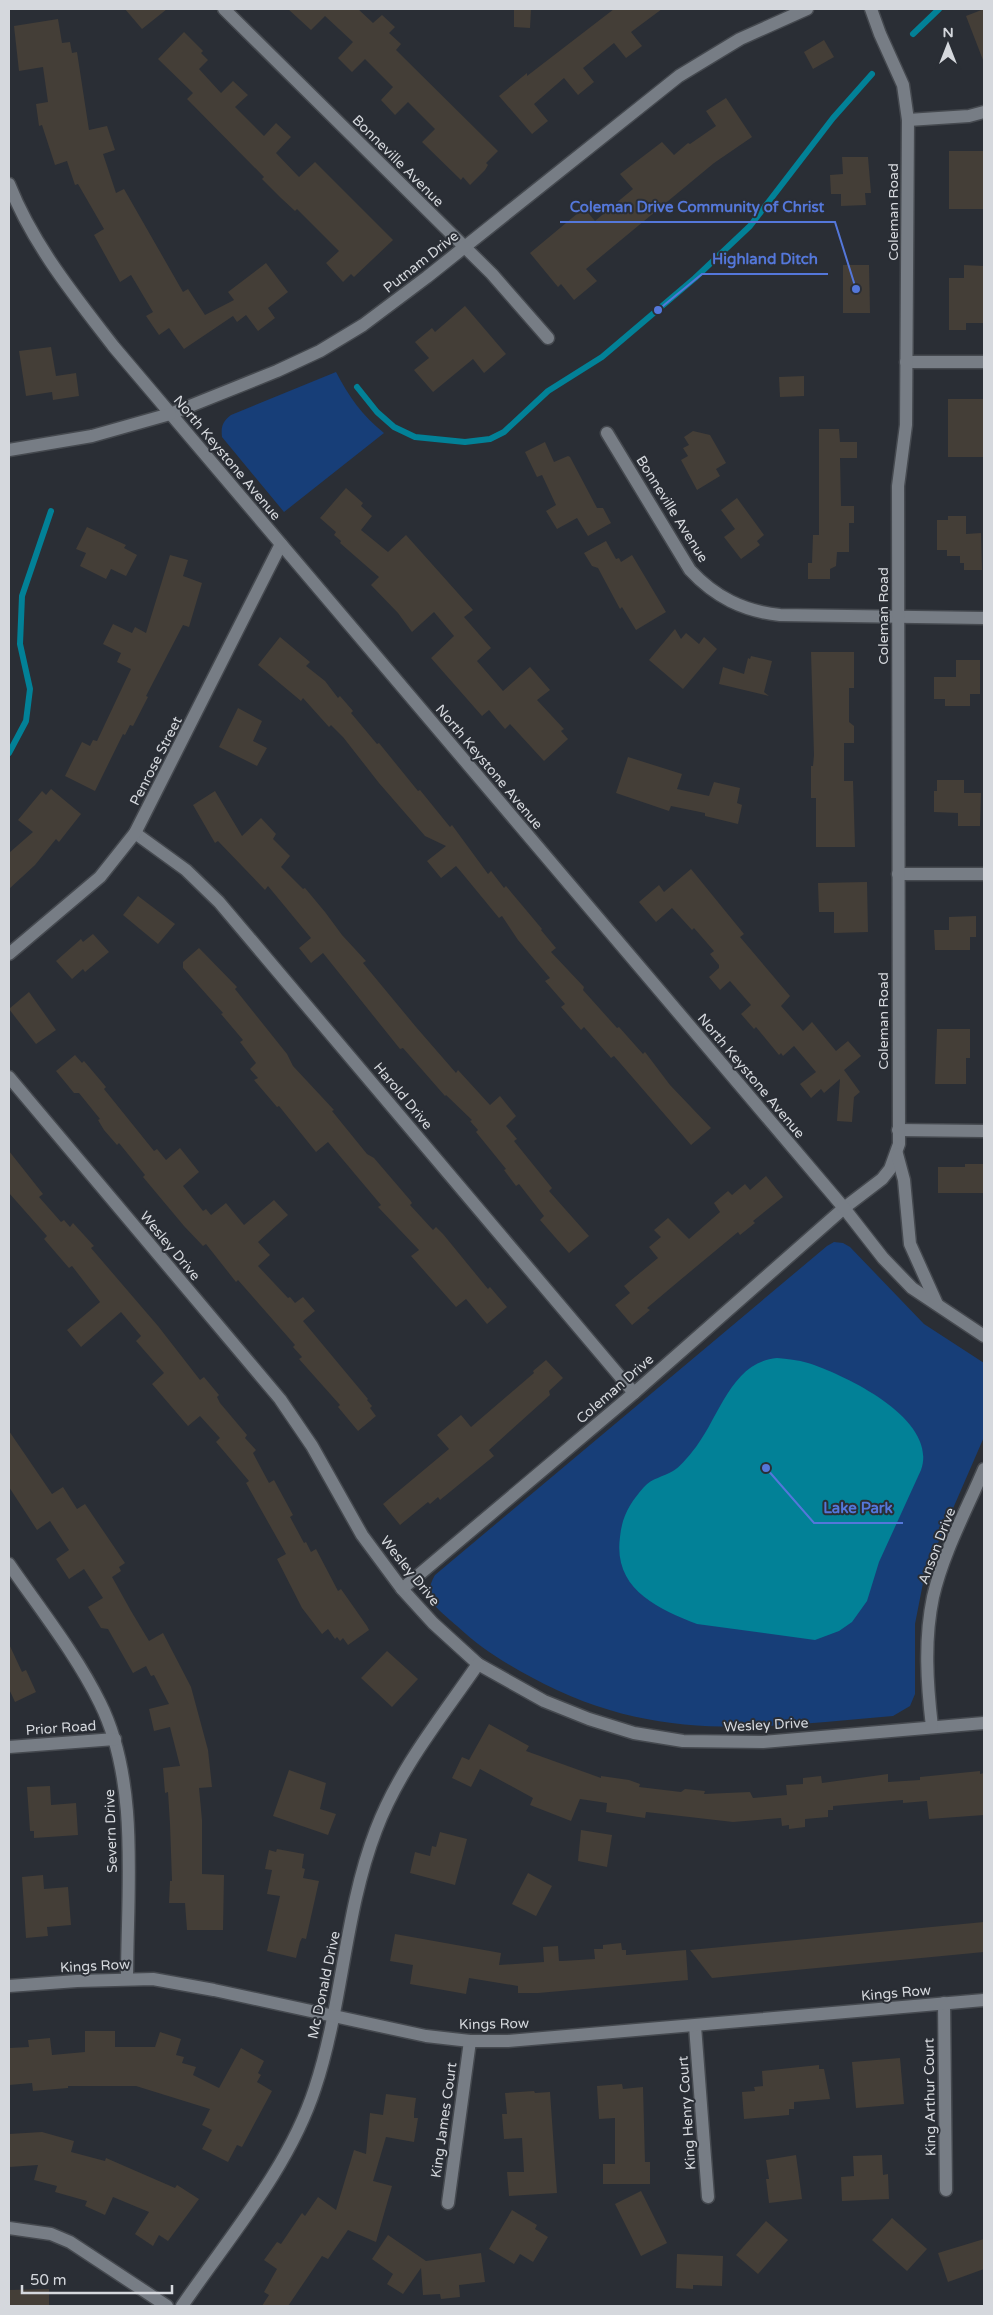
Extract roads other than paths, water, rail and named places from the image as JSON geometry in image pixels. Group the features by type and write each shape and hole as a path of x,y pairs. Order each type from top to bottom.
{"street":[{"name":"Bonneville Avenue","path":"224,9 492,274 548,338"},
{"name":"Putnam Drive","path":"9,450 92,436 170,414 240,387 320,350 363,326 679,76 740,39 807,9"},
{"name":"Coleman Road","path":"844,1208 882,1179 890,1169 897,1154 898,1130 898,486 906,425 908,120 903,85 871,9"},
{"path":"908,120 969,116 984,112"},
{"name":"North Keystone Avenue","path":"9,184 27,224 49,262 114,347 844,1208 883,1258 912,1288 984,1336"},
{"path":"906,362 984,362"},
{"name":"Bonneville Avenue","path":"607,433 690,570 717,594 742,608 763,613 897,618 984,618"},
{"name":"Penrose Street","path":"9,954 100,877 135,833 281,544"},
{"name":"Harold Drive","path":"135,833 186,870 219,902 634,1393"},
{"path":"898,874 984,874"},
{"name":"Wesley Drive","path":"9,1077 280,1399 312,1446 362,1535 402,1589 433,1623 478,1664 544,1701 589,1720 634,1733 683,1742 763,1742 984,1723"},
{"path":"898,1130 984,1131"},
{"path":"897,1154 904,1180 910,1244 937,1304"},
{"name":"Coleman Drive","path":"402,1589 634,1393 844,1208"},
{"name":"Anson Drive","path":"932,1727 927,1646 933,1596 942,1566 984,1469"},
{"name":"Severn Drive","path":"9,1564 84,1674 101,1704 115,1739 124,1774 128,1814 127,1979"},
{"name":"Mc Donald Drive","path":"182,2306 256,2199 294,2137 316,2088 333,2017 360,1881 375,1832 386,1805 412,1757 478,1664"},
{"name":"Prior Road","path":"9,1747 115,1739"},
{"name":"Kings Row","path":"9,1986 153,1979 190,1985 426,2036 470,2041 508,2041 984,2000"},
{"name":"King Arthur Court","path":"944,2004 946,2190"},
{"name":"King Henry Court","path":"695,2026 708,2197"},
{"name":"King James Court","path":"448,2203 470,2041"},
{"path":"9,2228 51,2234 70,2242 167,2306"}],"waterway":[{"path":"913,34 939,9"},
{"path":"357,387 377,412 394,427 415,437 465,442 490,439 504,432 548,391 602,357 695,278 750,226 833,118 872,74"},
{"path":"9,753 26,721 30,689 20,644 22,596 51,511"}],"place":[{"name":"Coleman Drive Community of Christ","path":"856,289"},
{"name":"Highland Ditch","path":"658,310"},
{"name":"Lake Park","path":"766,1468"}]}
